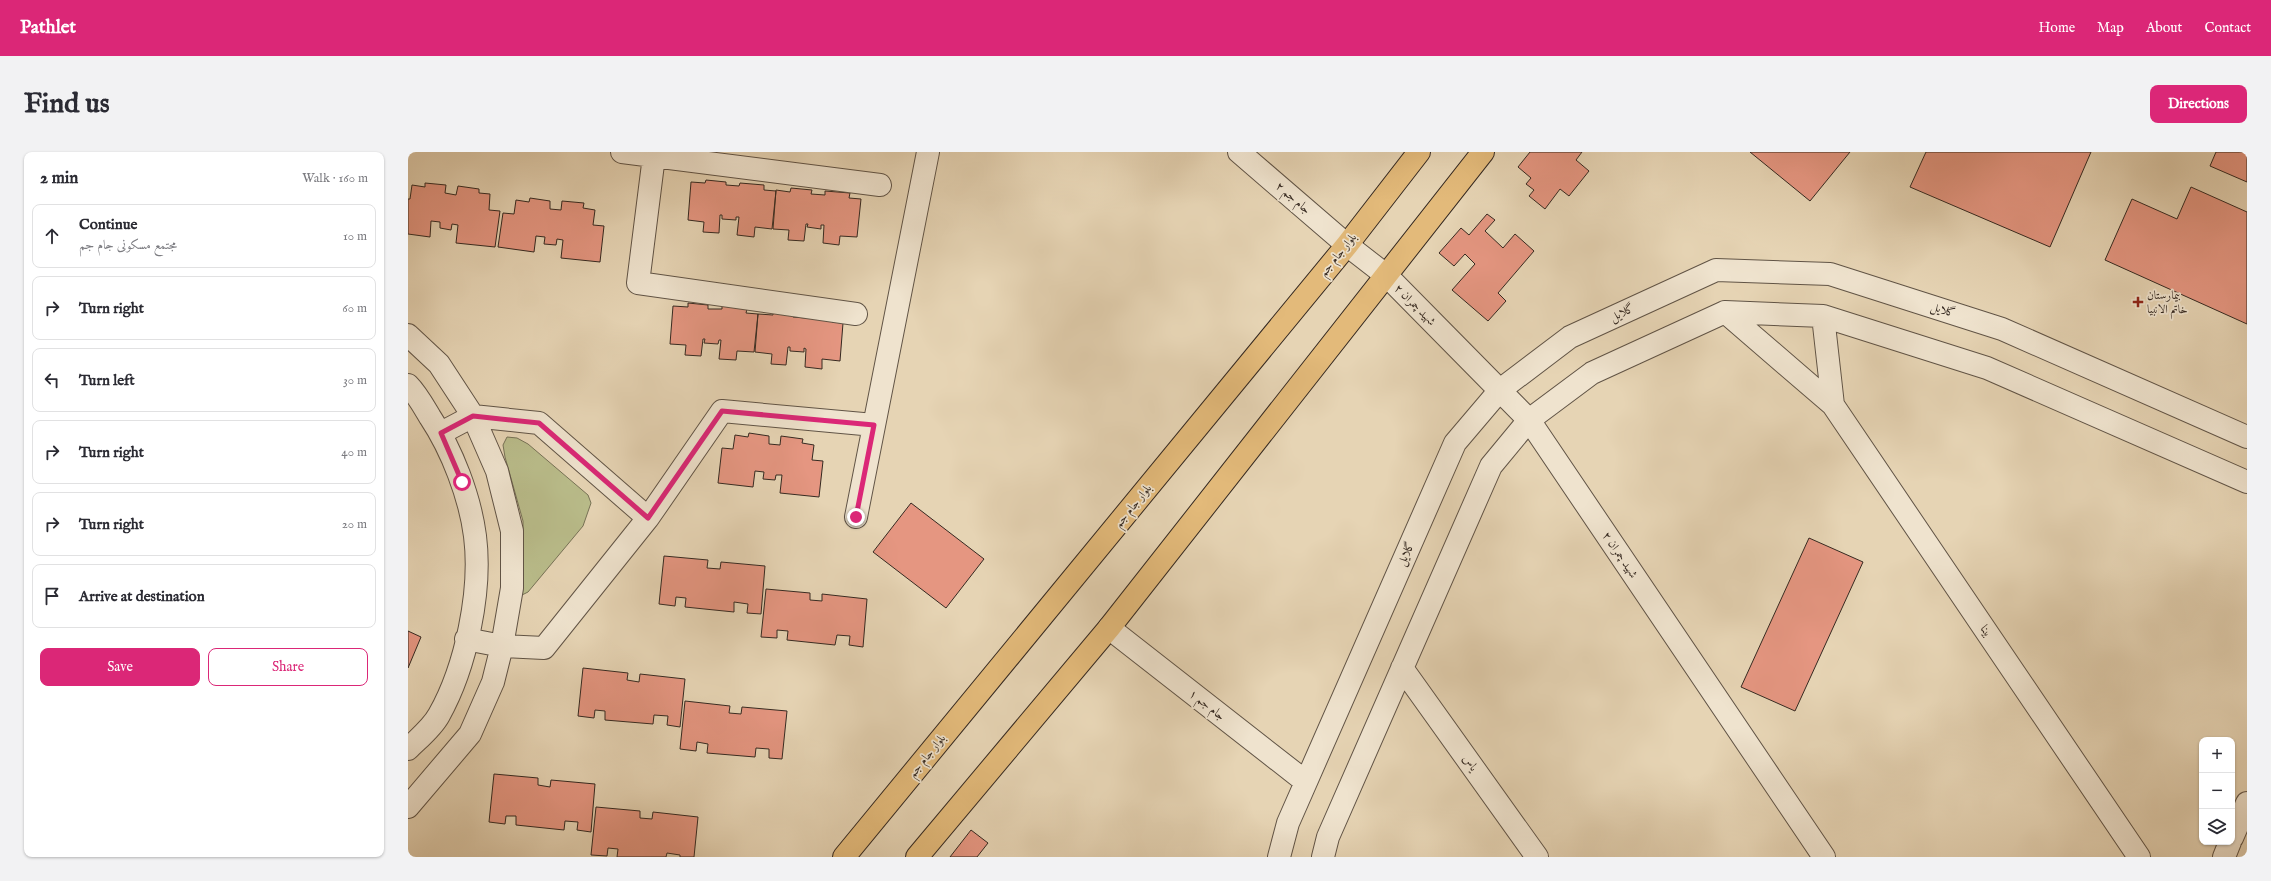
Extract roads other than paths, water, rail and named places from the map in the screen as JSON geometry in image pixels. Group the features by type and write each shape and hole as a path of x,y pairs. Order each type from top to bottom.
{"main road":[{"name":"بلوار جام جم","path":"844,857 1347,245 1419,152"},
{"path":"917,857 1109,628 1483,152"}],"street":[{"path":"622,152 880,185"},
{"path":"856,517 928,152"},
{"name":"جام جم ۲","path":"1239,152 1347,245 1387,276"},
{"path":"654,156 638,283 856,314"},
{"name":"گلایل","path":"1279,857 1288,823 1455,443 1500,390 1570,337 1716,270 1830,274 2002,329 2247,437"},
{"name":"شهید چمران ۲","path":"1387,276 1529,420 1824,857"},
{"path":"1725,312 1833,405"},
{"path":"1323,857 1328,837 1491,466 1529,420 1592,373 1725,312 1823,316 1987,368 2247,482"},
{"path":"1823,316 1833,405"},
{"path":"408,335 439,364 473,416 497,471 512,531 512,588 502,646 493,682 470,734 408,807"},
{"path":"408,385 441,433 462,482 475,536 476,586 466,639 458,670 438,716 408,749"},
{"name":"بینا","path":"1833,405 2139,857"},
{"path":"466,639 502,646 544,648 648,518 722,411 874,425"},
{"path":"441,433 473,416 539,423 648,518"},
{"name":"جام جم ۱","path":"1109,628 1306,782"},
{"name":"یاس","path":"1402,668 1537,857"},
{"path":"2235,831 2247,805"},
{"path":"2224,857 2229,845"}],"place":[{"name":"بیمارستان خاتم الانبیا","path":"2138,302"}]}
